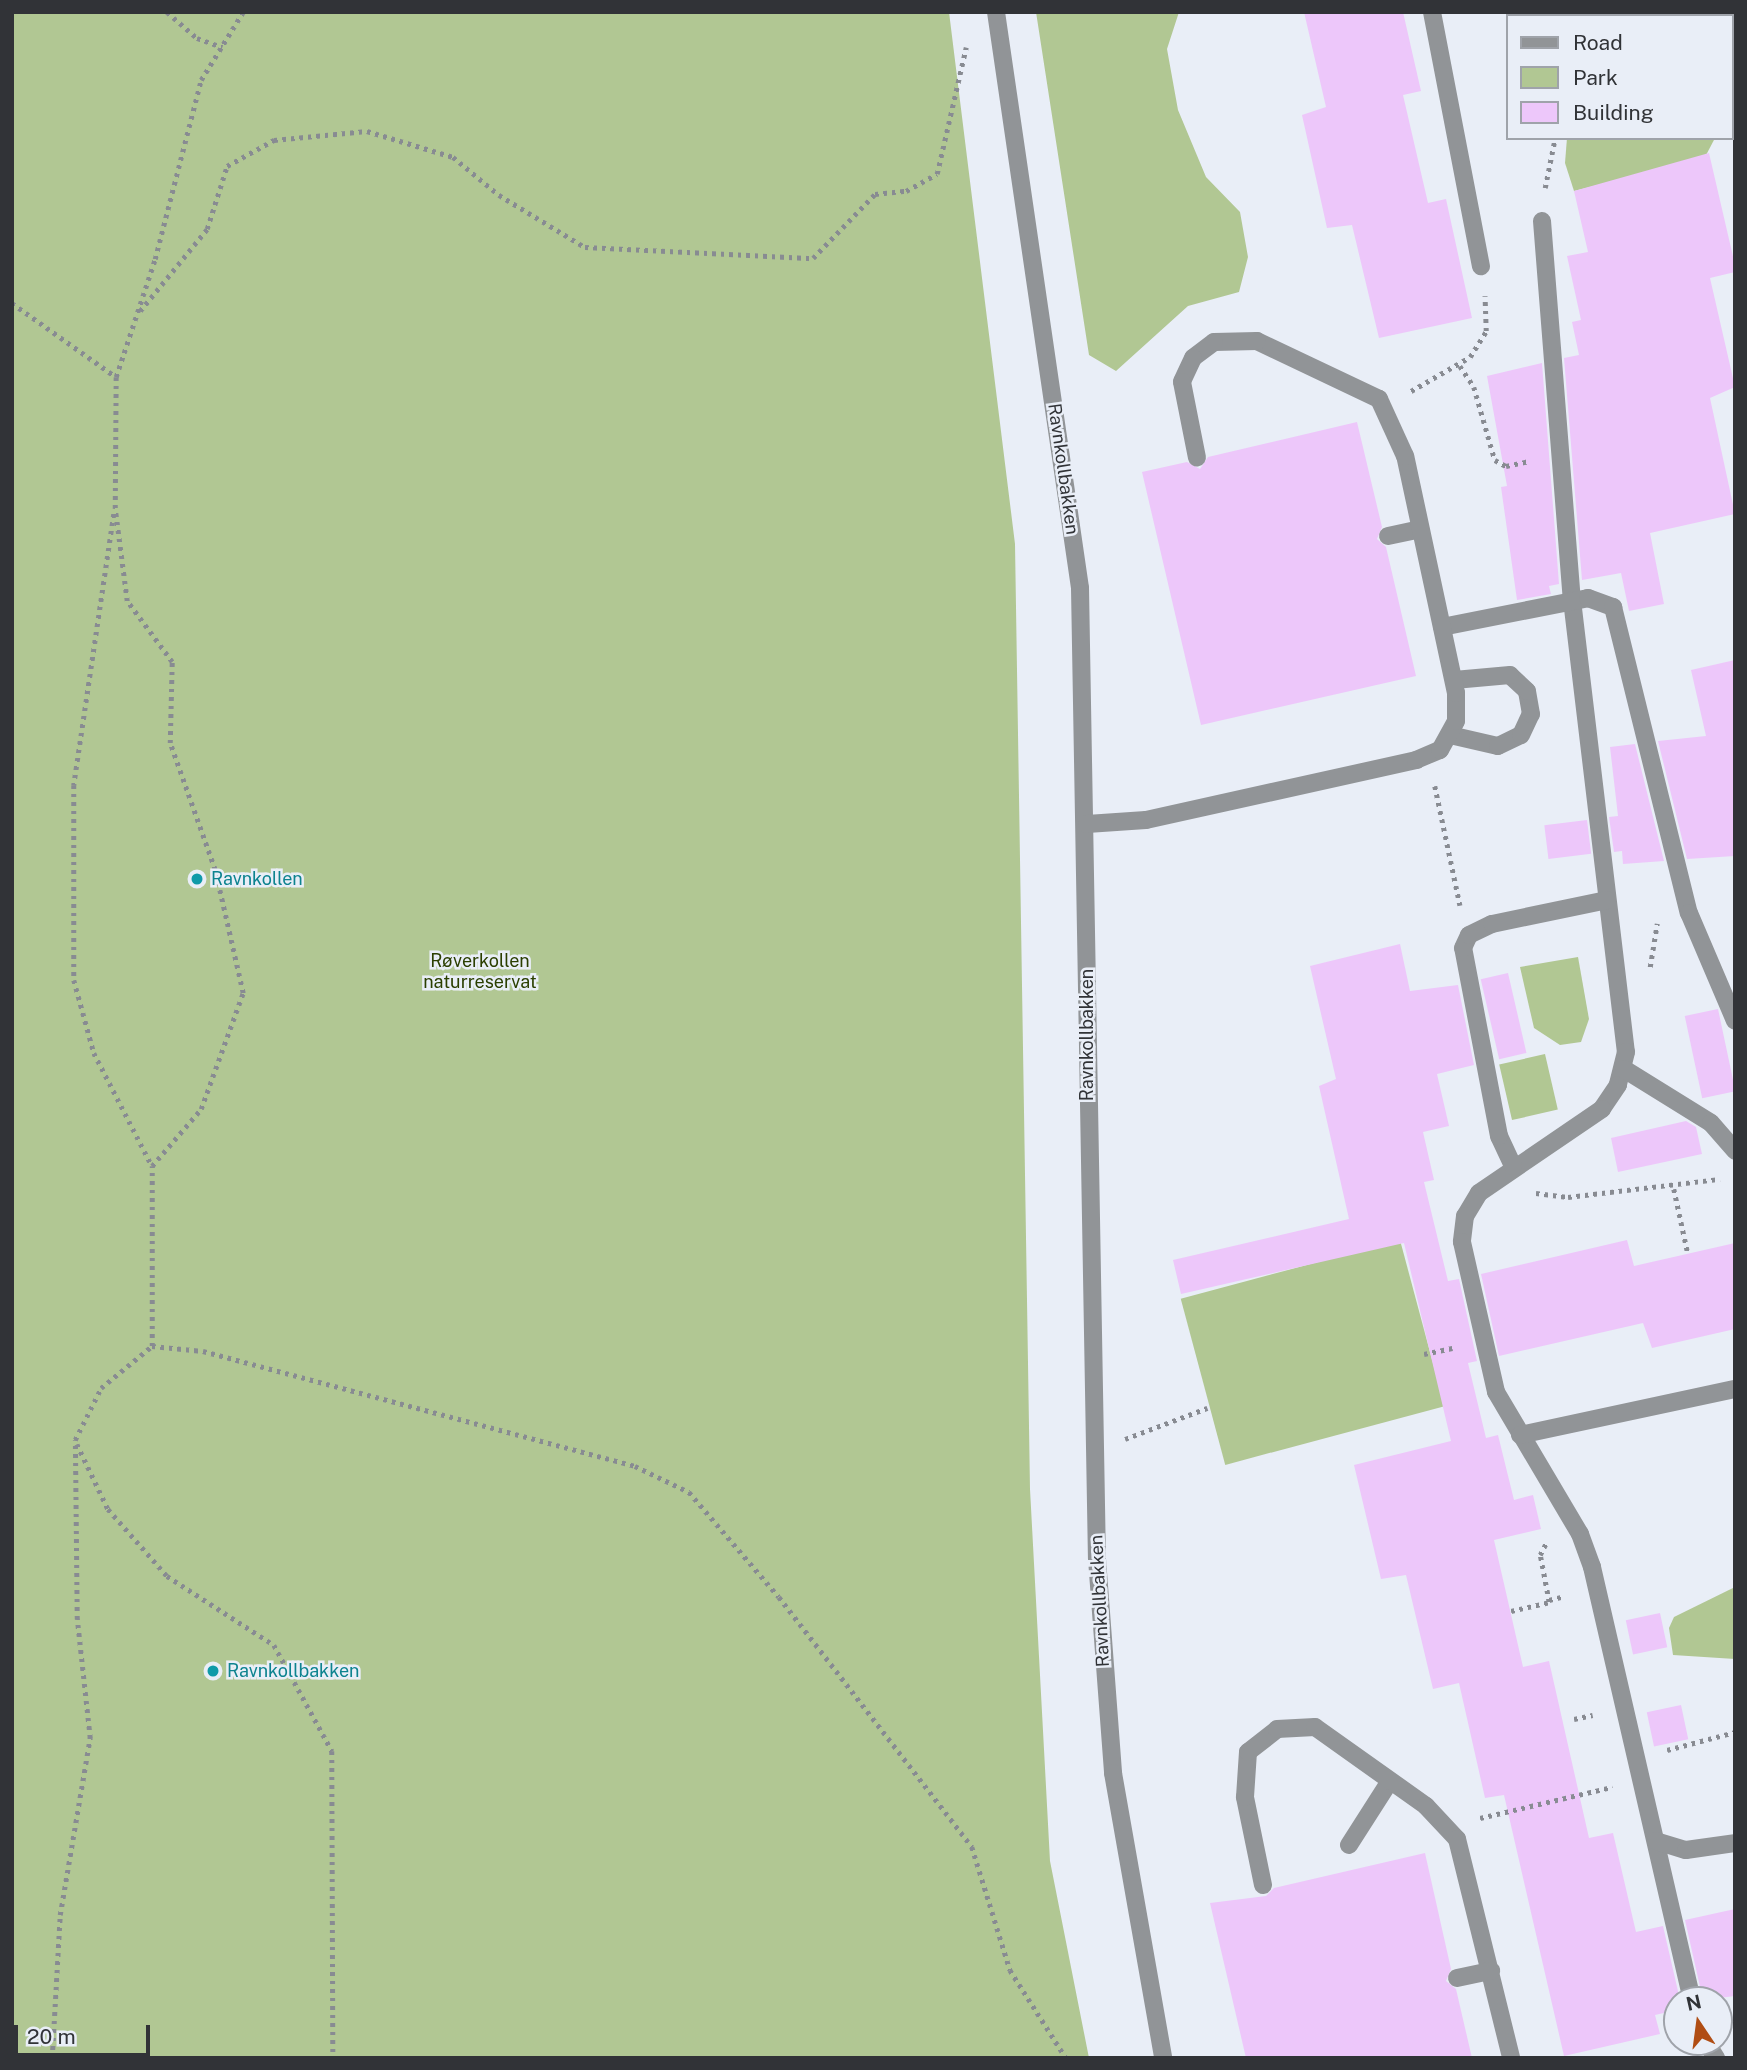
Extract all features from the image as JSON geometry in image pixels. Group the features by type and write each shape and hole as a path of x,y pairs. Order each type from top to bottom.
{"street":[{"name":"Ravnkollbakken","path":"996,12 1080,588 1087,824 1091,1451 1113,1773 1163,2058"},
{"path":"1432,12 1481,266"},
{"path":"1542,221 1572,600 1624,1069 1611,1099 1593,1117 1513,1166 1479,1193 1462,1229 1496,1392 1573,1523 1598,1588 1689,1986"},
{"path":"1087,824 1146,820 1416,760 1440,750 1450,736 1457,707 1454,680 1399,434 1379,399 1257,341 1214,342 1193,358 1182,382 1197,458"},
{"path":"1388,536 1420,530"},
{"path":"1442,627 1598,597 1616,613 1689,914 1735,1021"},
{"path":"1450,736 1498,746 1521,735 1531,714 1527,691 1510,675 1454,680"},
{"path":"1513,1166 1499,1136 1463,948 1469,935 1492,924 1607,900"},
{"path":"1624,1069 1711,1123 1735,1151"},
{"path":"1520,1435 1735,1389"},
{"path":"1263,1885 1243,1779 1248,1752 1264,1735 1289,1726 1315,1727 1450,1828 1466,1866 1511,2058"},
{"path":"1349,1845 1390,1781"},
{"path":"1656,1841 1686,1850 1735,1843"},
{"path":"1457,1979 1491,1971"}],"path":[{"path":"167,12 197,38 222,47"},
{"path":"152,1166 201,1109 243,993 215,870 170,743 172,662 127,601 115,508 116,377 137,316 201,80 243,12"},
{"path":"137,316 207,229 227,166 274,140 367,131 453,157 499,195 585,247 813,258 876,194 906,191 937,174 968,39"},
{"path":"1542,221 1555,140"},
{"path":"1379,399 1460,366 1486,331 1481,266"},
{"path":"12,303 116,377"},
{"path":"1460,366 1474,387 1497,463 1561,454"},
{"path":"115,508 74,785 74,980 94,1053 152,1166 152,1346"},
{"path":"1433,775 1463,920"},
{"path":"1513,1166 1537,1194 1551,1197 1674,1189 1735,1176"},
{"path":"1674,1189 1688,1254"},
{"path":"52,2058 60,1915 90,1738 78,1619 75,1440 101,1388 152,1346 203,1351 635,1466 689,1492 779,1597 972,1847 1010,1970 1066,2058"},
{"path":"1091,1451 1207,1408"},
{"path":"75,1440 108,1509 167,1576 274,1645 332,1751 334,2058"},
{"path":"1549,1600 1540,1555 1548,1539 1573,1523"},
{"path":"1511,1611 1561,1597"},
{"path":"1636,1756 1735,1732"},
{"path":"1450,1828 1641,1780"}],"green space":[{"name":"Røverkollen naturreservat","path":"12,12 949,12 1015,544 1030,1489 1050,1861 1089,2058 12,2058"},
{"path":"1036,12 1179,12 1167,49 1178,110 1206,177 1240,212 1248,257 1239,292 1188,306 1116,371 1089,355"},
{"path":"1567,140 1714,140 1704,159 1574,191 1565,163"},
{"path":"1578,957 1589,1019 1581,1042 1560,1045 1534,1028 1520,967"},
{"path":"1545,1054 1558,1110 1512,1120 1499,1065"},
{"path":"1400,1240 1445,1406 1225,1465 1181,1299"},
{"path":"1735,1587 1735,1659 1673,1655 1669,1628 1674,1617"}],"building":[{"path":"1304,12 1403,12 1421,91 1403,95 1428,203 1446,199 1472,318 1379,338 1352,225 1327,228 1302,115 1326,107"},
{"path":"1709,153 1735,265 1735,272 1710,278 1735,387 1710,398 1735,514 1650,533 1664,604 1629,611 1621,573 1582,580 1564,358 1579,355 1572,322 1581,320 1567,256 1588,252 1574,191"},
{"path":"1542,363 1559,584 1549,586 1551,594 1517,600 1501,487 1507,486 1487,376"},
{"path":"1357,422 1382,527 1377,539 1386,547 1416,676 1201,725 1142,472 1187,462 1200,469 1208,457"},
{"path":"1735,660 1735,856 1687,859 1658,741 1706,736 1691,670"},
{"path":"1635,744 1664,861 1623,864 1622,851 1614,852 1609,817 1618,816 1610,747"},
{"path":"1587,820 1591,854 1548,859 1544,825"},
{"path":"1400,944 1410,991 1458,985 1474,1065 1437,1074 1449,1126 1423,1132 1434,1180 1424,1182 1448,1281 1459,1279 1477,1361 1468,1363 1486,1438 1498,1435 1514,1500 1533,1495 1541,1529 1494,1540 1523,1667 1549,1661 1589,1838 1613,1833 1636,1932 1663,1926 1677,1986 1663,1986 1663,2013 1655,2015 1660,2034 1564,2056 1504,1795 1485,1798 1459,1683 1433,1689 1406,1575 1381,1579 1354,1465 1451,1441 1404,1243 1181,1294 1173,1260 1349,1219 1319,1086 1336,1079 1310,966"},
{"path":"1508,973 1526,1053 1499,1059 1481,979"},
{"path":"1718,1009 1735,1091 1702,1098 1685,1016"},
{"path":"1686,1121 1696,1127 1702,1154 1618,1172 1611,1138"},
{"path":"1627,1240 1634,1266 1735,1243 1735,1329 1652,1348 1643,1323 1499,1356 1481,1274"},
{"path":"1660,1613 1667,1647 1633,1655 1626,1620"},
{"path":"1681,1705 1688,1739 1654,1747 1647,1712"},
{"path":"1425,1853 1451,1969 1446,1981 1456,1989 1472,2058 1246,2058 1210,1903 1266,1896 1274,1888"},
{"path":"1735,1909 1735,1996 1733,1986 1700,1986 1685,1920"}],"place":[{"name":"Ravnkollen","path":"197,879"},
{"name":"Ravnkollbakken","path":"213,1671"}]}
